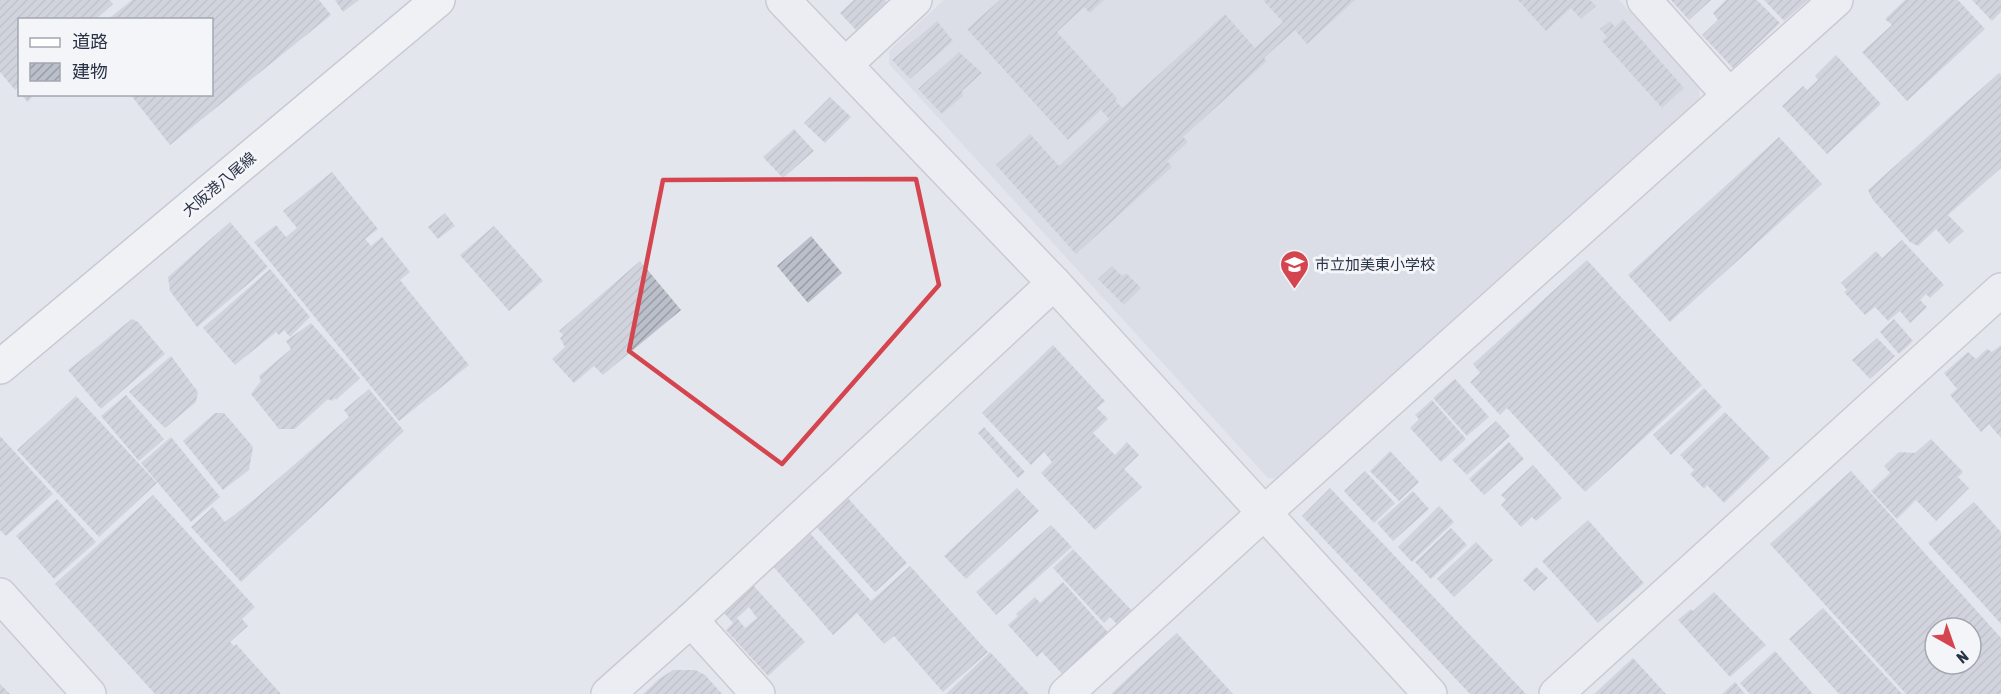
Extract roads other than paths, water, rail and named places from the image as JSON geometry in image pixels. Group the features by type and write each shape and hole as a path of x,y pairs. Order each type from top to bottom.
{"main road":[{"name":"大阪港八尾線","path":"0,367 438,0"}],"street":[{"path":"783,0 1054,283 1430,694"},
{"path":"846,64 915,0"},
{"path":"1644,0 1729,95"},
{"path":"1066,694 1264,513 1836,0"},
{"path":"608,694 691,620 1054,283"},
{"path":"1556,694 2001,290"},
{"path":"0,595 89,694"},
{"path":"691,620 758,694"}],"place":[{"name":"市立加美東小学校","path":"1294,290"}]}
